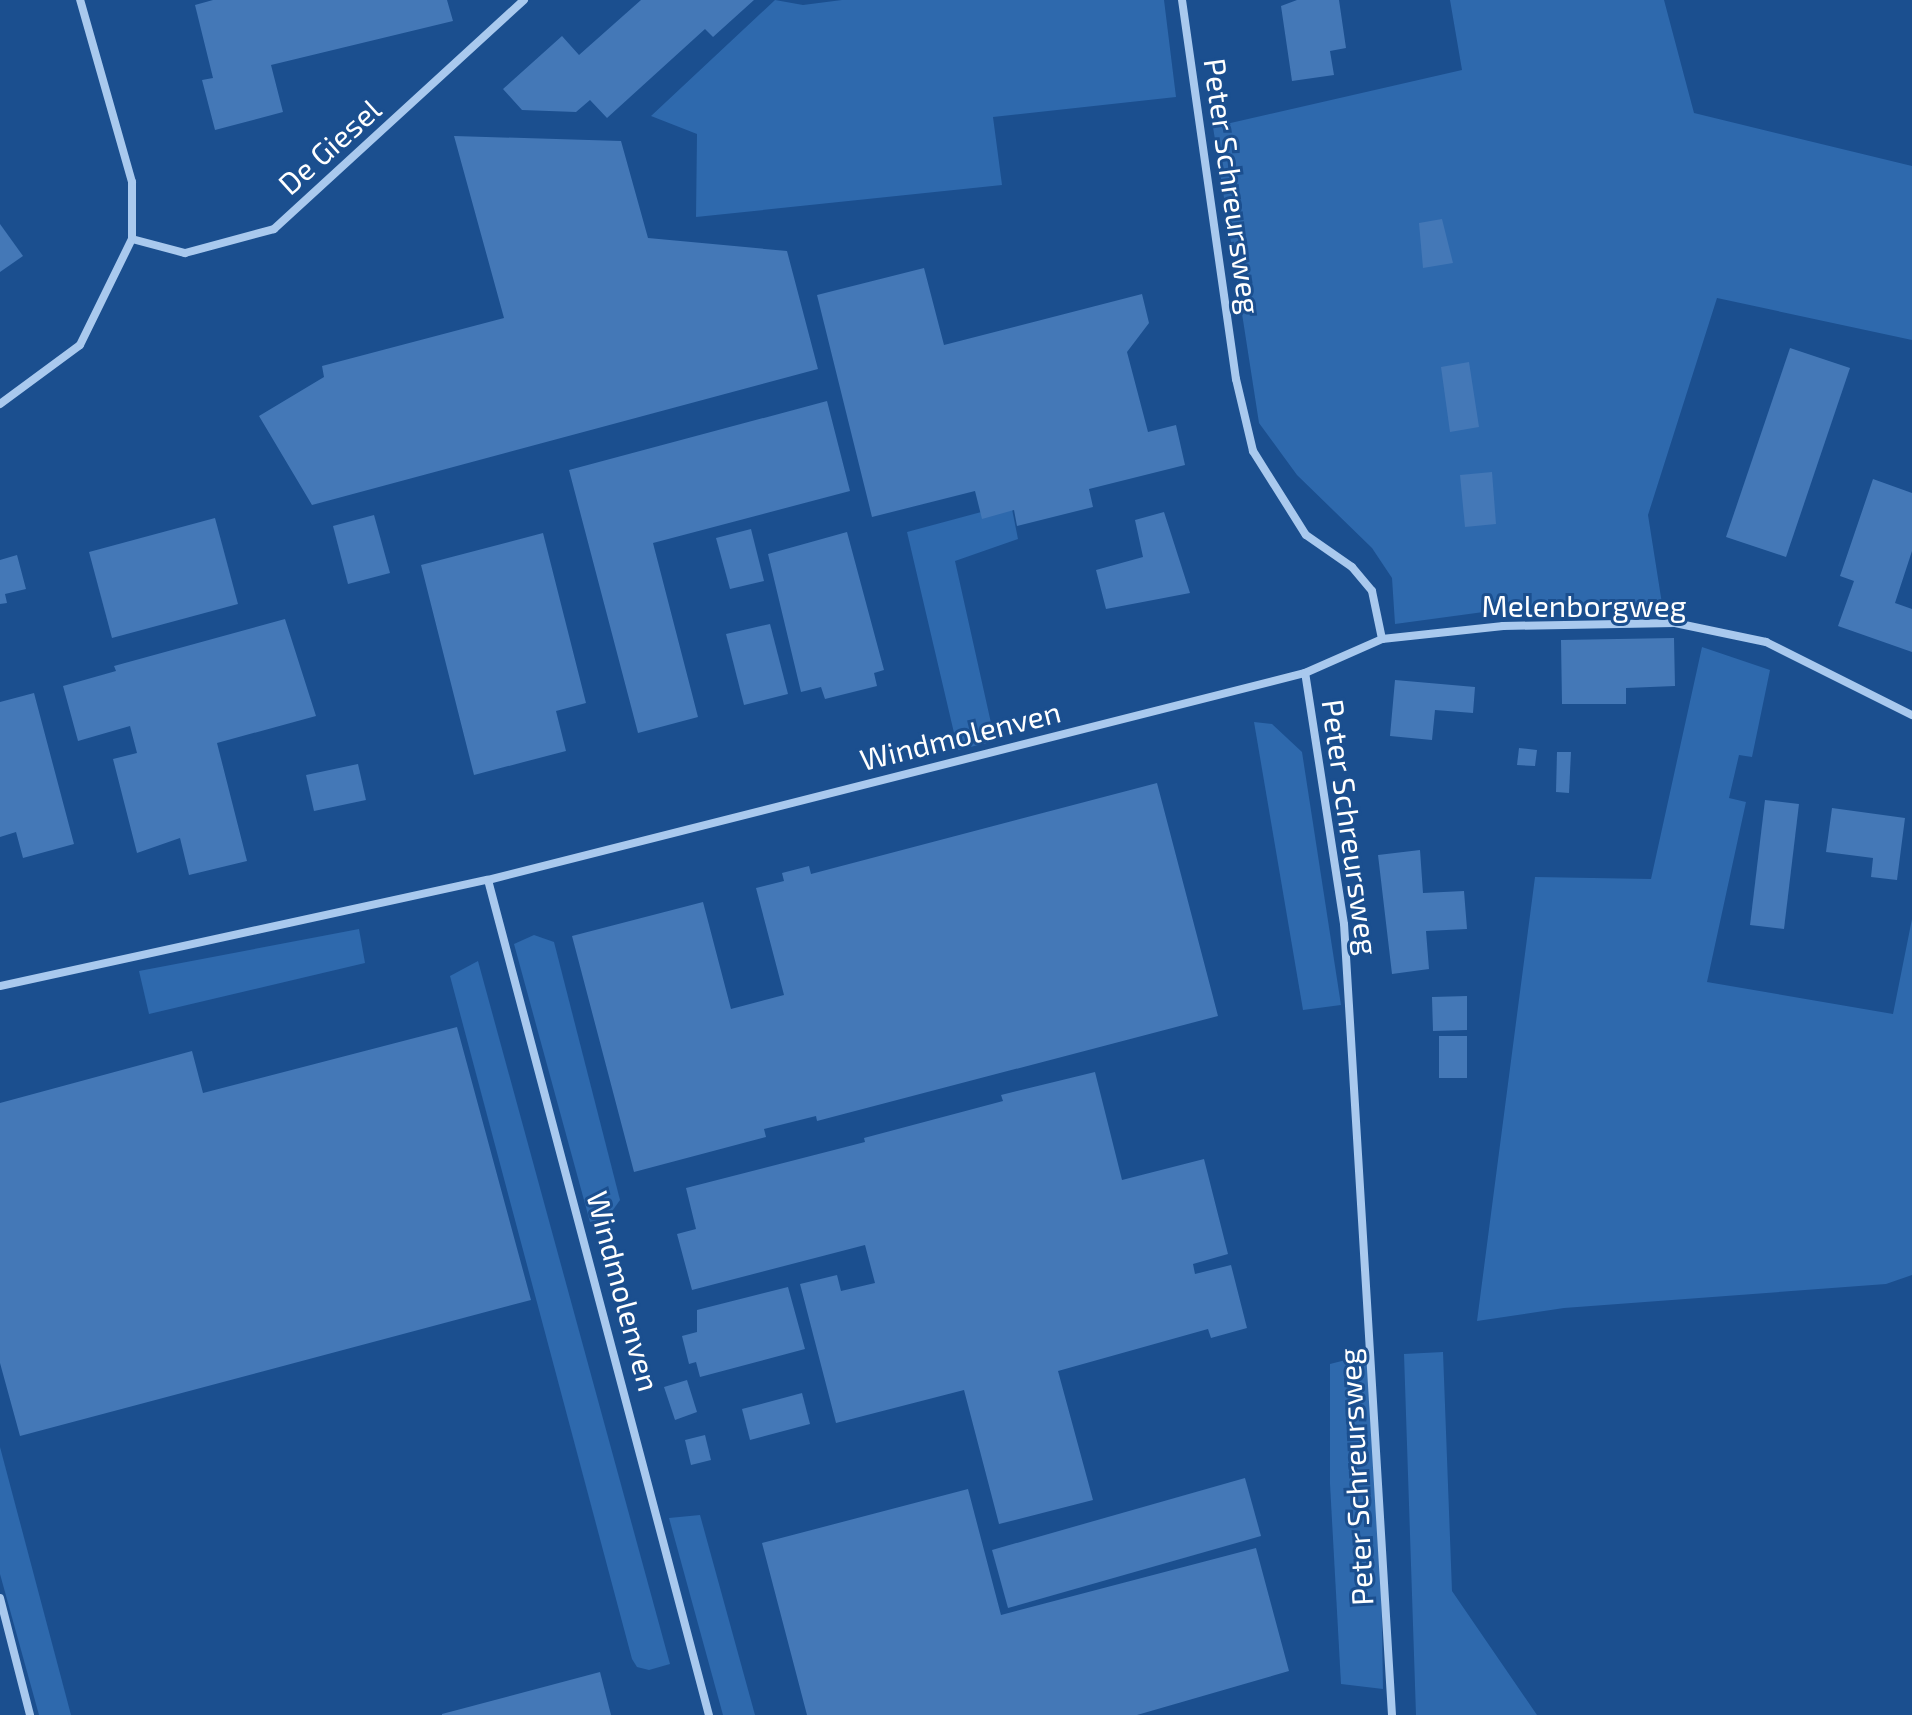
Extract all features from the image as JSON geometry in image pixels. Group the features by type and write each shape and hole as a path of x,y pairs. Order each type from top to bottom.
{"street":[{"path":"0,404 80,345 132,239 132,182 80,0"},
{"name":"De Giesel","path":"132,239 185,253 274,229 524,0"},
{"name":"Peter Schreursweg","path":"1182,0 1236,379 1253,451 1306,535 1352,567 1372,591 1382,639 1305,673 1344,924 1392,1715"},
{"name":"Melenborgweg","path":"1382,639 1503,626 1675,623 1766,642 1912,715"},
{"name":"Windmolenven","path":"0,986 488,880 1305,673"},
{"name":"Windmolenven","path":"488,880 709,1715"},
{"path":"0,1598 30,1715"}],"shaded area":[{"path":"775,0 803,5 842,0 1164,0 1176,97 993,117 1002,185 696,217 697,134 651,116"},
{"path":"1450,0 1664,0 1694,113 1912,166 1912,340 1717,298 1648,515 1663,610 1564,601 1395,624 1392,578 1372,548 1297,475 1259,423 1213,127 1462,70"},
{"path":"1011,504 1018,539 955,561 995,741 958,750 907,532"},
{"path":"1702,647 1770,670 1752,757 1739,755 1729,798 1746,802 1707,982 1893,1014 1912,919 1912,1275 1886,1284 1564,1308 1477,1321 1535,877 1651,879"},
{"path":"1254,722 1272,724 1302,752 1341,1005 1303,1010"},
{"path":"359,929 365,963 149,1014 139,971"},
{"path":"534,935 554,942 620,1200 608,1217 590,1222 514,944"},
{"path":"478,961 670,1664 649,1670 637,1667 632,1659 450,976"},
{"path":"1443,1352 1452,1591 1537,1715 1416,1715 1404,1354"},
{"path":"1373,1353 1383,1689 1341,1684 1330,1484 1330,1364"},
{"path":"0,1447 71,1715 39,1715 0,1574"},
{"path":"700,1515 755,1715 723,1715 669,1518"}],"building":[{"path":"213,0 447,0 453,21 271,65 283,112 215,130 202,80 213,78 195,5"},
{"path":"641,0 754,0 713,37 705,29 607,118 590,100 576,112 522,110 503,89 562,36 579,55"},
{"path":"1297,0 1339,0 1346,48 1330,51 1334,75 1292,81 1281,6"},
{"path":"454,136 621,141 648,238 787,251 818,369 312,505 259,416 324,377 322,366 504,318"},
{"path":"1442,219 1453,263 1423,268 1419,223"},
{"path":"0,224 23,256 0,272"},
{"path":"924,268 944,345 1142,294 1149,323 1127,352 1148,432 1176,425 1185,465 1089,489 1093,507 1017,526 1014,510 982,519 975,491 872,517 817,295"},
{"path":"1790,348 1850,368 1786,557 1726,537"},
{"path":"1469,362 1479,427 1450,432 1441,367"},
{"path":"827,401 850,491 653,543 698,717 638,733 569,470"},
{"path":"1492,472 1496,524 1465,527 1460,475"},
{"path":"1873,479 1912,493 1912,551 1895,603 1912,609 1912,652 1838,626 1854,581 1840,576"},
{"path":"1164,512 1190,593 1106,609 1096,570 1143,557 1135,520"},
{"path":"374,515 390,573 348,584 333,526"},
{"path":"215,518 238,604 112,638 89,552"},
{"path":"751,529 764,581 730,589 716,538"},
{"path":"847,532 884,670 874,673 877,686 825,699 821,687 801,692 768,554"},
{"path":"543,533 586,703 556,711 566,751 474,775 421,565"},
{"path":"17,555 26,589 5,594 7,603 0,604 0,560"},
{"path":"285,619 316,716 217,743 247,861 189,875 180,838 137,853 113,759 137,753 130,726 78,741 63,686 116,671 114,666"},
{"path":"770,624 788,694 744,705 726,634"},
{"path":"1674,638 1675,686 1626,688 1626,704 1562,704 1561,640"},
{"path":"1395,680 1475,687 1473,713 1435,710 1432,740 1390,736"},
{"path":"34,693 74,844 23,858 16,832 0,837 0,702"},
{"path":"1519,748 1537,750 1535,766 1517,765"},
{"path":"1557,752 1571,752 1569,793 1556,792"},
{"path":"358,764 366,800 314,811 306,775"},
{"path":"1157,783 1218,1016 817,1121 816,1116 764,1129 766,1137 634,1172 572,936 703,902 731,1009 784,995 756,888 784,881 782,873 809,866 811,874"},
{"path":"1765,800 1799,804 1784,929 1750,925"},
{"path":"1832,808 1905,818 1897,880 1871,877 1873,858 1826,852"},
{"path":"1420,850 1423,893 1464,891 1467,929 1426,931 1429,969 1392,974 1378,855"},
{"path":"1467,996 1467,1030 1433,1031 1432,997"},
{"path":"457,1027 531,1300 20,1436 0,1363 0,1103 192,1051 203,1093"},
{"path":"1439,1036 1467,1036 1467,1078 1439,1078"},
{"path":"1095,1072 1122,1180 1204,1159 1228,1254 1193,1264 1195,1274 1231,1265 1247,1328 1211,1338 1208,1329 1058,1371 1093,1500 999,1524 964,1390 836,1423 800,1284 837,1275 841,1291 875,1283 865,1245 692,1290 677,1234 696,1229 686,1188 865,1142 864,1138 1003,1101 1001,1095"},
{"path":"788,1287 805,1349 700,1377 696,1362 689,1364 682,1336 697,1332 697,1310"},
{"path":"687,1380 697,1412 675,1420 664,1387"},
{"path":"802,1393 810,1424 750,1440 742,1409"},
{"path":"705,1435 711,1460 691,1465 685,1440"},
{"path":"1245,1478 1261,1536 1008,1608 992,1550"},
{"path":"968,1489 1001,1615 1256,1548 1289,1671 1137,1715 807,1715 762,1543"},
{"path":"600,1672 611,1715 442,1715 442,1714"}]}
